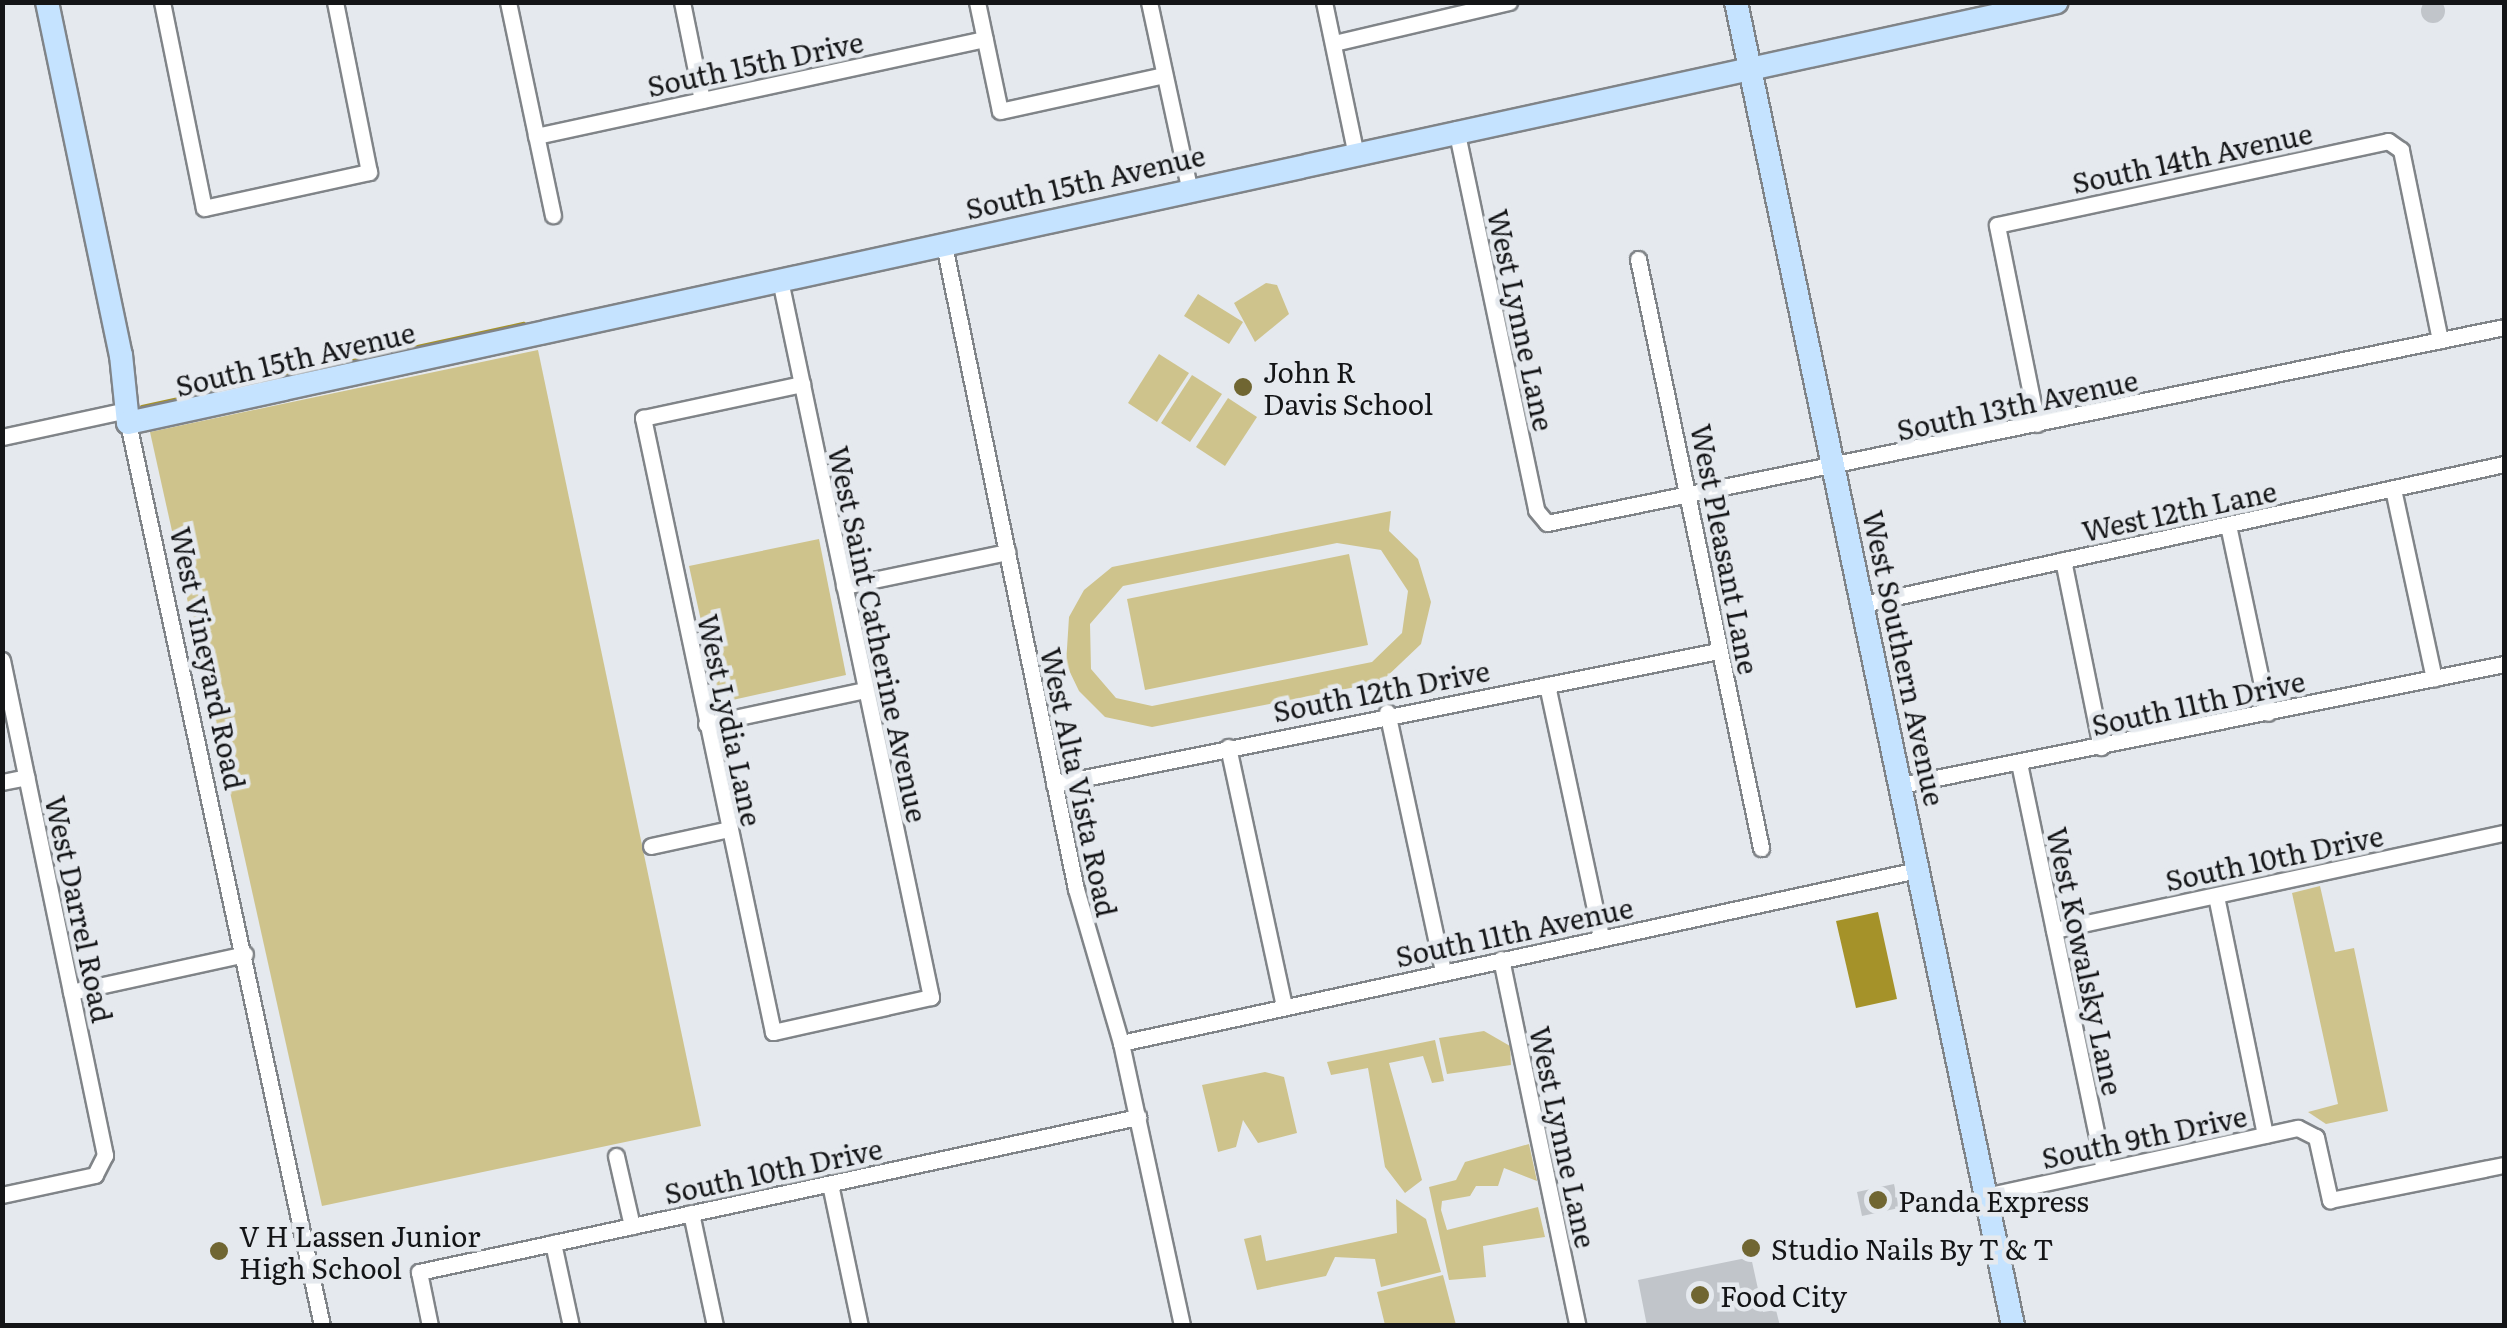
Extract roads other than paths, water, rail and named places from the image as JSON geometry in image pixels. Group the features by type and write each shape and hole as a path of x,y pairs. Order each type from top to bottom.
{"street":[{"name":"West Vineyard Road","path":"47,2 128,417 322,1326"},
{"path":"162,2 204,208 370,172 335,2"},
{"path":"508,2 553,215"},
{"path":"682,2 702,100"},
{"path":"977,2 1000,112 1164,75"},
{"path":"1150,2 1188,187"},
{"path":"1324,2 1355,152"},
{"name":"West Southern Avenue","path":"1736,2 2012,1326"},
{"name":"South 15th Avenue","path":"2,437 128,417 780,280 1188,187 2057,2"},
{"path":"1334,43 1502,3"},
{"name":"South 15th Drive","path":"536,136 985,39"},
{"name":"West Lynne Lane","path":"1456,130 1541,520"},
{"name":"South 14th Avenue","path":"2037,424 1997,225 2397,141 2440,340"},
{"name":"West Alta Vista Road","path":"944,245 1088,940 1121,1042 1182,1326"},
{"name":"West Pleasant Lane","path":"1638,259 1691,494 1718,651 1761,848"},
{"name":"West Saint Catherine Avenue","path":"773,1032 931,997 780,280"},
{"name":"South 13th Avenue","path":"1541,520 1835,470 2504,327"},
{"name":"West Lydia Lane","path":"773,1032 643,418 802,384"},
{"name":"West 12th Lane","path":"1863,604 2504,464"},
{"path":"2393,489 2434,679"},
{"path":"2228,525 2268,713"},
{"path":"844,586 1007,552"},
{"path":"2063,560 2102,747"},
{"name":"South 12th Drive","path":"1054,784 1387,712 1718,651"},
{"name":"West Darrel Road","path":"2,660 104,1169 2,1195"},
{"name":"South 11th Drive","path":"1901,785 2504,664"},
{"path":"1548,685 1601,937"},
{"path":"706,724 865,690"},
{"path":"1387,712 1443,972"},
{"path":"1228,747 1284,1006"},
{"name":"West Kowalsky Lane","path":"2019,763 2104,1170"},
{"path":"2,782 27,777"},
{"path":"651,846 728,829"},
{"name":"South 10th Drive","path":"2054,930 2504,833"},
{"name":"South 11th Avenue","path":"1121,1042 1917,870"},
{"path":"2216,896 2265,1135"},
{"path":"71,992 245,954"},
{"name":"West Lynne Lane","path":"1501,959 1578,1326"},
{"name":"South 10th Drive","path":"430,1326 419,1272 1138,1117"},
{"name":"South 9th Drive","path":"1985,1196 2265,1135 2312,1132 2330,1200 2504,1165"},
{"path":"616,1156 632,1226"},
{"path":"830,1184 860,1326"},
{"path":"691,1214 715,1326"},
{"path":"552,1243 570,1326"}],"waterway":[{"path":"142,407 524,324"}],"place":[{"name":"John R Davis School","path":"1243,387"},
{"name":"Panda Express","path":"1878,1200"},
{"name":"Studio Nails By T & T","path":"1751,1248"},
{"name":"V H Lassen Junior High School","path":"219,1251"},
{"name":"Food City","path":"1700,1295"}]}
